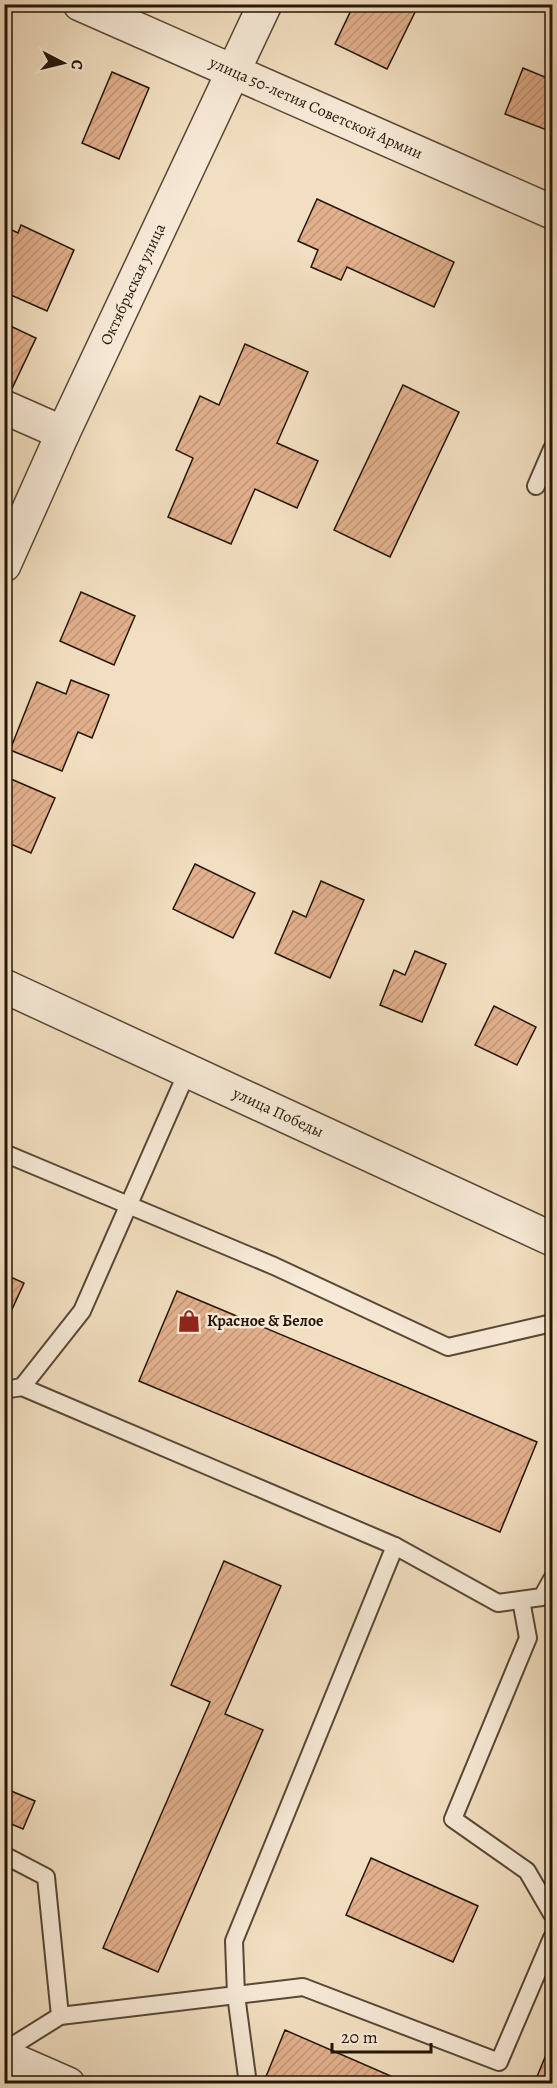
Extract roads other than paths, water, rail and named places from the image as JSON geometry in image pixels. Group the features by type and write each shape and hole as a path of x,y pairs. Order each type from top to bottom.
{"street":[{"name":"улица 50-летия Советской Армии","path":"80,4 552,212"},
{"name":"Октябрьская улица","path":"4,565 63,433 265,4"},
{"path":"4,407 63,433"},
{"name":"улица Победы","path":"4,986 552,1239"},
{"path":"4,2053 68,2084"}],"lane":[{"path":"536,486 552,449"},
{"path":"22,1387 82,1311 127,1204 188,1070"},
{"path":"4,1153 274,1266 448,1347 552,1323"},
{"path":"4,1390 22,1387 395,1546 498,1603 542,1597 552,1579"},
{"path":"248,2084 236,1995 234,1941 395,1546"},
{"path":"521,1600 528,1638 453,1819 527,1871 552,1914"},
{"path":"4,1855 46,1877 60,2016"},
{"path":"4,2053 60,2016 303,1987 499,2062 552,1938"}],"place":[{"name":"Красное & Белое","path":"189,1321"}]}
